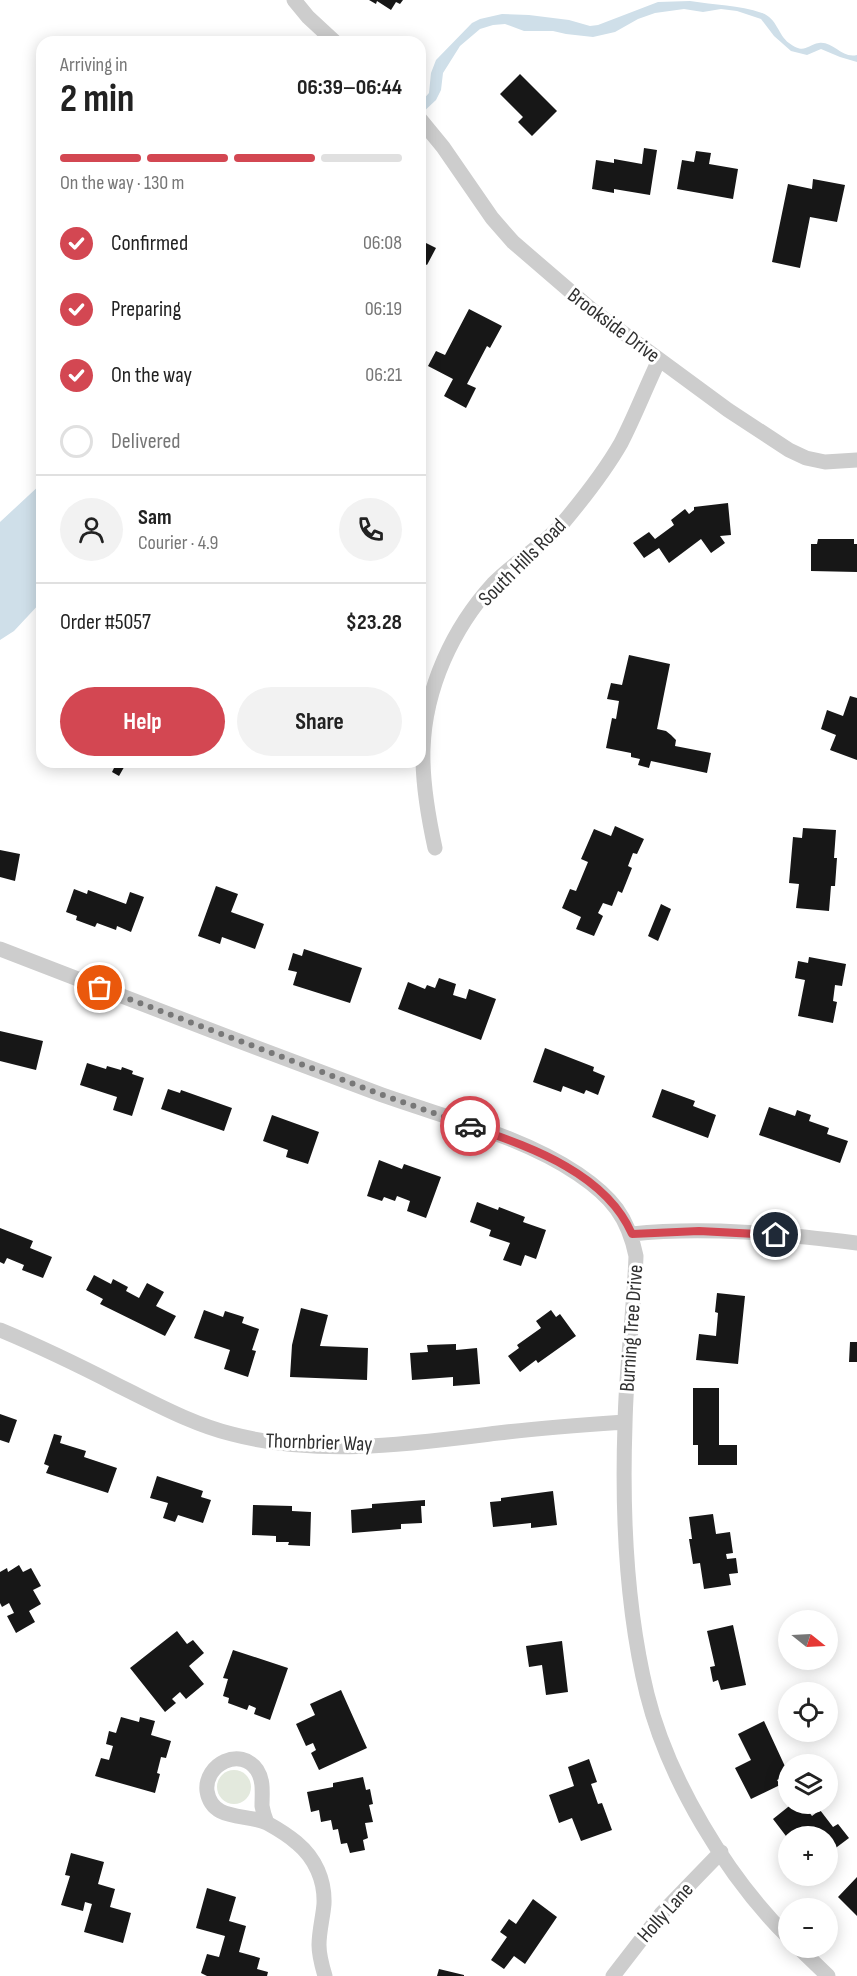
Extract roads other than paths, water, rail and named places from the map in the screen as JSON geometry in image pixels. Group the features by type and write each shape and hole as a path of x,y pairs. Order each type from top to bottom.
{"street":[{"path":"294,0 329,36"},
{"name":"Brookside Drive","path":"426,127 443,147 492,218 513,242 592,310 728,410 789,450 806,458 825,462 857,460"},
{"name":"South Hills Road","path":"426,716 433,688 448,650 462,625 493,584 511,566 560,526 596,481 621,443 659,360"},
{"name":"South Hills Road","path":"424,768 424,785 435,848"},
{"name":"Burning Tree Drive","path":"0,949 268,1052 524,1146 554,1160 595,1187 619,1210 632,1234 636,1257 625,1422 625,1508 628,1564 640,1659 648,1696 664,1743 687,1795 720,1852 756,1901 778,1926"},
{"path":"632,1234 711,1231 857,1243"},
{"name":"Thornbrier Way","path":"0,1330 199,1423 230,1434 284,1444 326,1447 377,1445 562,1426 625,1422"},
{"path":"267,1823 262,1808 261,1780 254,1766 246,1761 233,1759 220,1764 211,1773 208,1781 207,1790 213,1804 226,1815 267,1823 297,1842 309,1855 318,1870 323,1886 324,1904 319,1946 325,1976"},
{"name":"Holly Lane","path":"613,1976 661,1914 720,1852"},
{"path":"809,1958 828,1976"}]}
